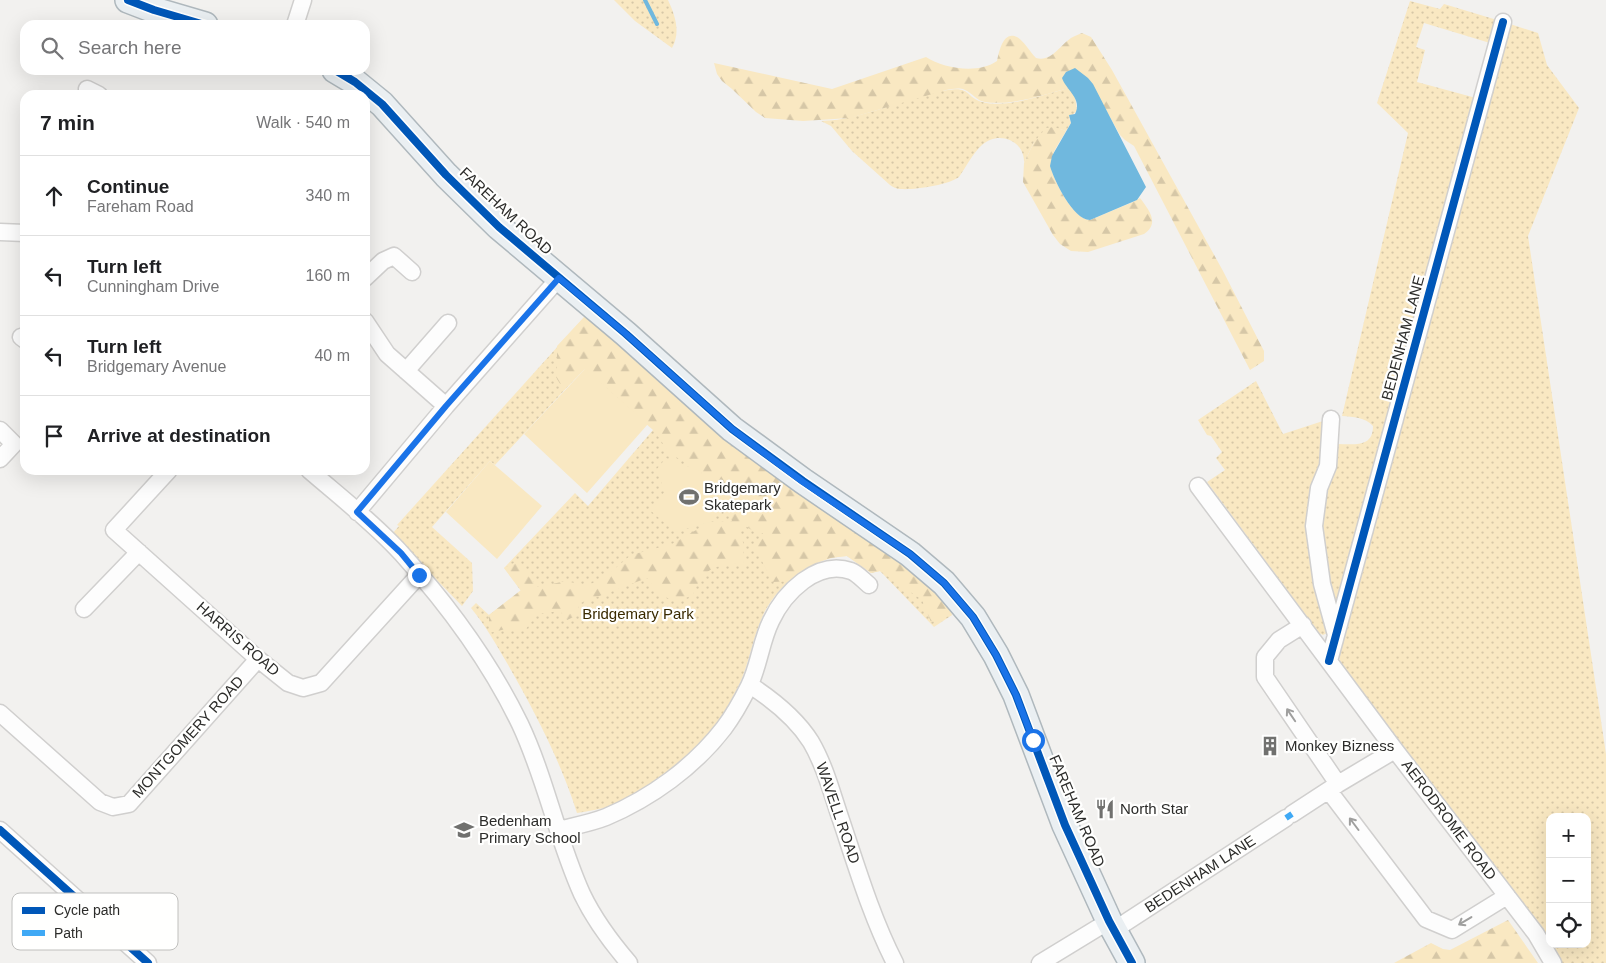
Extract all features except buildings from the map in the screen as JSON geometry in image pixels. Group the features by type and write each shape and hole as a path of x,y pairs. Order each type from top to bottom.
{"main road":[{"path":"128,0 188,20"},
{"name":"FAREHAM ROAD","path":"344,75 365,90"},
{"name":"FAREHAM ROAD","path":"370,94 382,104 446,174 499,227 626,334 732,429 803,482 910,554 944,583 973,617 996,655 1016,695 1065,825 1132,963"}],"street":[{"path":"297,20 303,0"},
{"name":"BEDENHAM LANE","path":"1329,661 1503,22"},
{"path":"0,232 20,233"},
{"path":"370,273 383,261 394,256 412,272"},
{"path":"357,512 446,406 559,278"},
{"path":"406,371 448,324"},
{"path":"370,329 386,354 446,406"},
{"path":"1331,419 1328,466 1319,488 1314,526 1322,584 1336,635"},
{"path":"0,430 14,444 0,459"},
{"name":"HARRIS ROAD","path":"164,475 114,530 258,659 288,683 302,688 321,683 419,575"},
{"path":"315,475 401,553 453,616 487,664 520,724 535,760 573,872 593,915 629,963"},
{"name":"AERODROME ROAD","path":"1198,486 1536,934 1553,963"},
{"path":"84,610 139,552"},
{"path":"558,830 604,818 638,802 665,784 698,757 724,728 750,685 771,620 787,595 806,578 826,570 841,568 853,571 868,585"},
{"path":"1303,626 1278,640 1265,657 1265,677 1334,788 1426,919 1452,930 1507,896"},
{"name":"MONTGOMERY ROAD","path":"0,713 100,802 113,807 128,804 258,659"},
{"name":"WAVELL ROAD","path":"750,685 774,700 792,718 810,741 819,758 860,877 895,963"},
{"name":"BEDENHAM LANE","path":"1040,963 1112,925 1396,750"},
{"path":"0,830 70,893"},
{"path":"134,950 148,963"}],"green space":[{"path":"614,0 668,0 675,18 677,30 672,48 635,21"},
{"path":"1410,1 1440,9 1444,4 1497,20 1490,43 1424,23 1416,47 1425,50 1417,82 1476,98 1336,605 1332,601 1324,549 1322,523 1324,497 1337,444 1361,443 1370,438 1372,433 1373,426 1370,423 1359,418 1342,416 1408,133 1377,103"},
{"path":"1507,23 1538,33 1547,65 1579,108 1528,236 1606,754 1606,963 1560,963 1550,948 1591,948 1591,813 1546,813 1546,941 1519,899 1340,661 1339,650"},
{"path":"1082,33 1091,37 1112,70 1223,271 1264,351 1264,361 1250,370 1134,146 1120,135 1088,78 1066,85 1069,88 1017,101 985,102 965,90 956,88 850,118 803,121 765,118 722,81 717,74 714,63 832,89 926,57 942,65 952,67 981,68 997,61 1002,43 1005,39 1012,36 1022,41 1036,58 1047,58 1071,38"},
{"path":"1069,88 1075,96 1077,111 1069,118 1071,123 1066,131 1060,129 1034,142 1024,163 1020,148 1015,143 1003,138 995,138 979,148 959,177 940,185 922,188 899,189 891,186 852,151 831,126 821,121 854,117 916,97 955,89 960,89 982,102 1003,104 1026,100"},
{"path":"1054,127 1066,131 1054,152 1051,162 1052,170 1062,193 1072,208 1084,218 1090,220 1140,198 1151,216 1152,221 1149,230 1144,234 1088,252 1071,251 1060,244 1023,182 1024,163 1034,142 1046,128"},
{"name":"Bridgemary Park","path":"586,315 943,595 952,615 934,627 880,571 871,573 847,556 820,562 807,568 784,586 767,608 758,628 739,685 716,726 698,748 681,764 634,796 596,810 577,813 555,756 537,718 499,649 471,608 476,603 489,615 521,591 504,568 575,493 588,506 653,430 584,369 495,465 490,461 432,527 472,563 473,591 462,606 392,534 399,526 397,525"},
{"path":"586,315 894,551 943,595 952,615 931,622 922,600 880,571 871,573 847,556 830,558 816,563 791,581 773,582 755,548 763,533 756,533 744,525 738,530 743,542 744,564 718,566 712,569 701,579 693,595 676,602 659,594 647,578 578,604 580,614 567,620 560,611 537,614 526,629 506,629 489,633 489,615 521,590 504,568 516,562 538,587 566,581 587,586 606,576 631,555 672,544 710,522 732,521 723,504 700,471 669,453 654,430 585,369 564,390 557,379 557,346"},
{"path":"585,369 648,424 587,493 524,434"},
{"path":"1256,381 1283,434 1326,420 1325,446 1308,526 1318,601 1328,629 1327,633 1323,635 1319,633 1207,482 1225,470 1216,458 1222,452 1211,436 1207,435 1198,420"},
{"name":"Bridgemary Skatepark","path":"666,458 700,471 723,504 710,522 675,532 651,511 665,491 656,470"},
{"path":"490,461 542,506 497,559 446,512"},
{"path":"1508,920 1538,963 1394,963 1431,943 1450,950"}],"water":[{"path":"1075,68 1093,84 1146,187 1137,200 1090,220 1077,214 1071,207 1060,189 1050,166 1052,156 1071,123 1069,115 1075,114 1077,109 1075,99 1062,78 1066,72"}],"waterway":[{"path":"645,0 657,24"}],"marked path":[{"path":"1286,818 1292,814"}],"cycle path":[{"path":"128,0 188,20"},
{"path":"1329,661 1503,22"},
{"path":"343,75 365,90"},
{"path":"370,94 382,104 446,175 499,227 626,334 732,429 803,481 910,554 944,583 973,617 996,655 1016,695 1065,825 1109,921 1132,963"},
{"path":"0,830 70,893"},
{"path":"134,950 148,963"}],"place":[{"name":"Bridgemary Skatepark","path":"689,497"},
{"name":"Monkey Bizness","path":"1270,746"},
{"name":"North Star","path":"1105,809"},
{"name":"Bedenham Primary School","path":"464,830"}],"route":[{"path":"419,575 401,553 357,512 446,406 559,278 626,334 732,429 803,482 910,554 944,583 973,617 996,655 1016,695 1033,740"}]}
